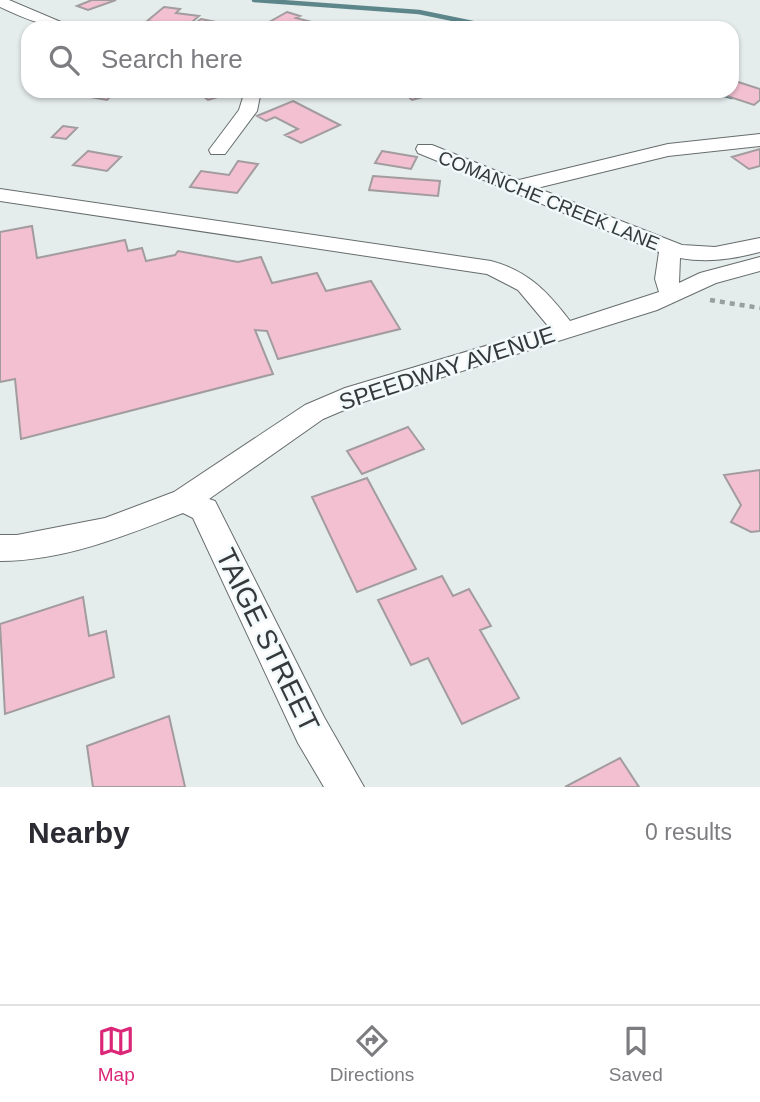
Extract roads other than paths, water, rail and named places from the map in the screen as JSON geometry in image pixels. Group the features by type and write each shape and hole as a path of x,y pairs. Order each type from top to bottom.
{"street":[{"path":"0,1 46,21"},
{"path":"218,149 248,111 251,98"},
{"path":"517,187 662,150 724,140 760,140"},
{"name":"COMANCHE CREEK LANE","path":"425,149 670,249 666,279 671,294"},
{"path":"0,195 491,268 530,285 564,330"},
{"path":"670,249 709,256 727,255 760,245"},
{"name":"SPEEDWAY AVENUE","path":"0,548 17,548 107,530 184,500 314,412 354,394 649,305 708,278 760,264"},
{"name":"TAIGE STREET","path":"184,500 204,510 311,730 345,787"}],"waterway":[{"path":"254,0 419,12 463,21"}]}
